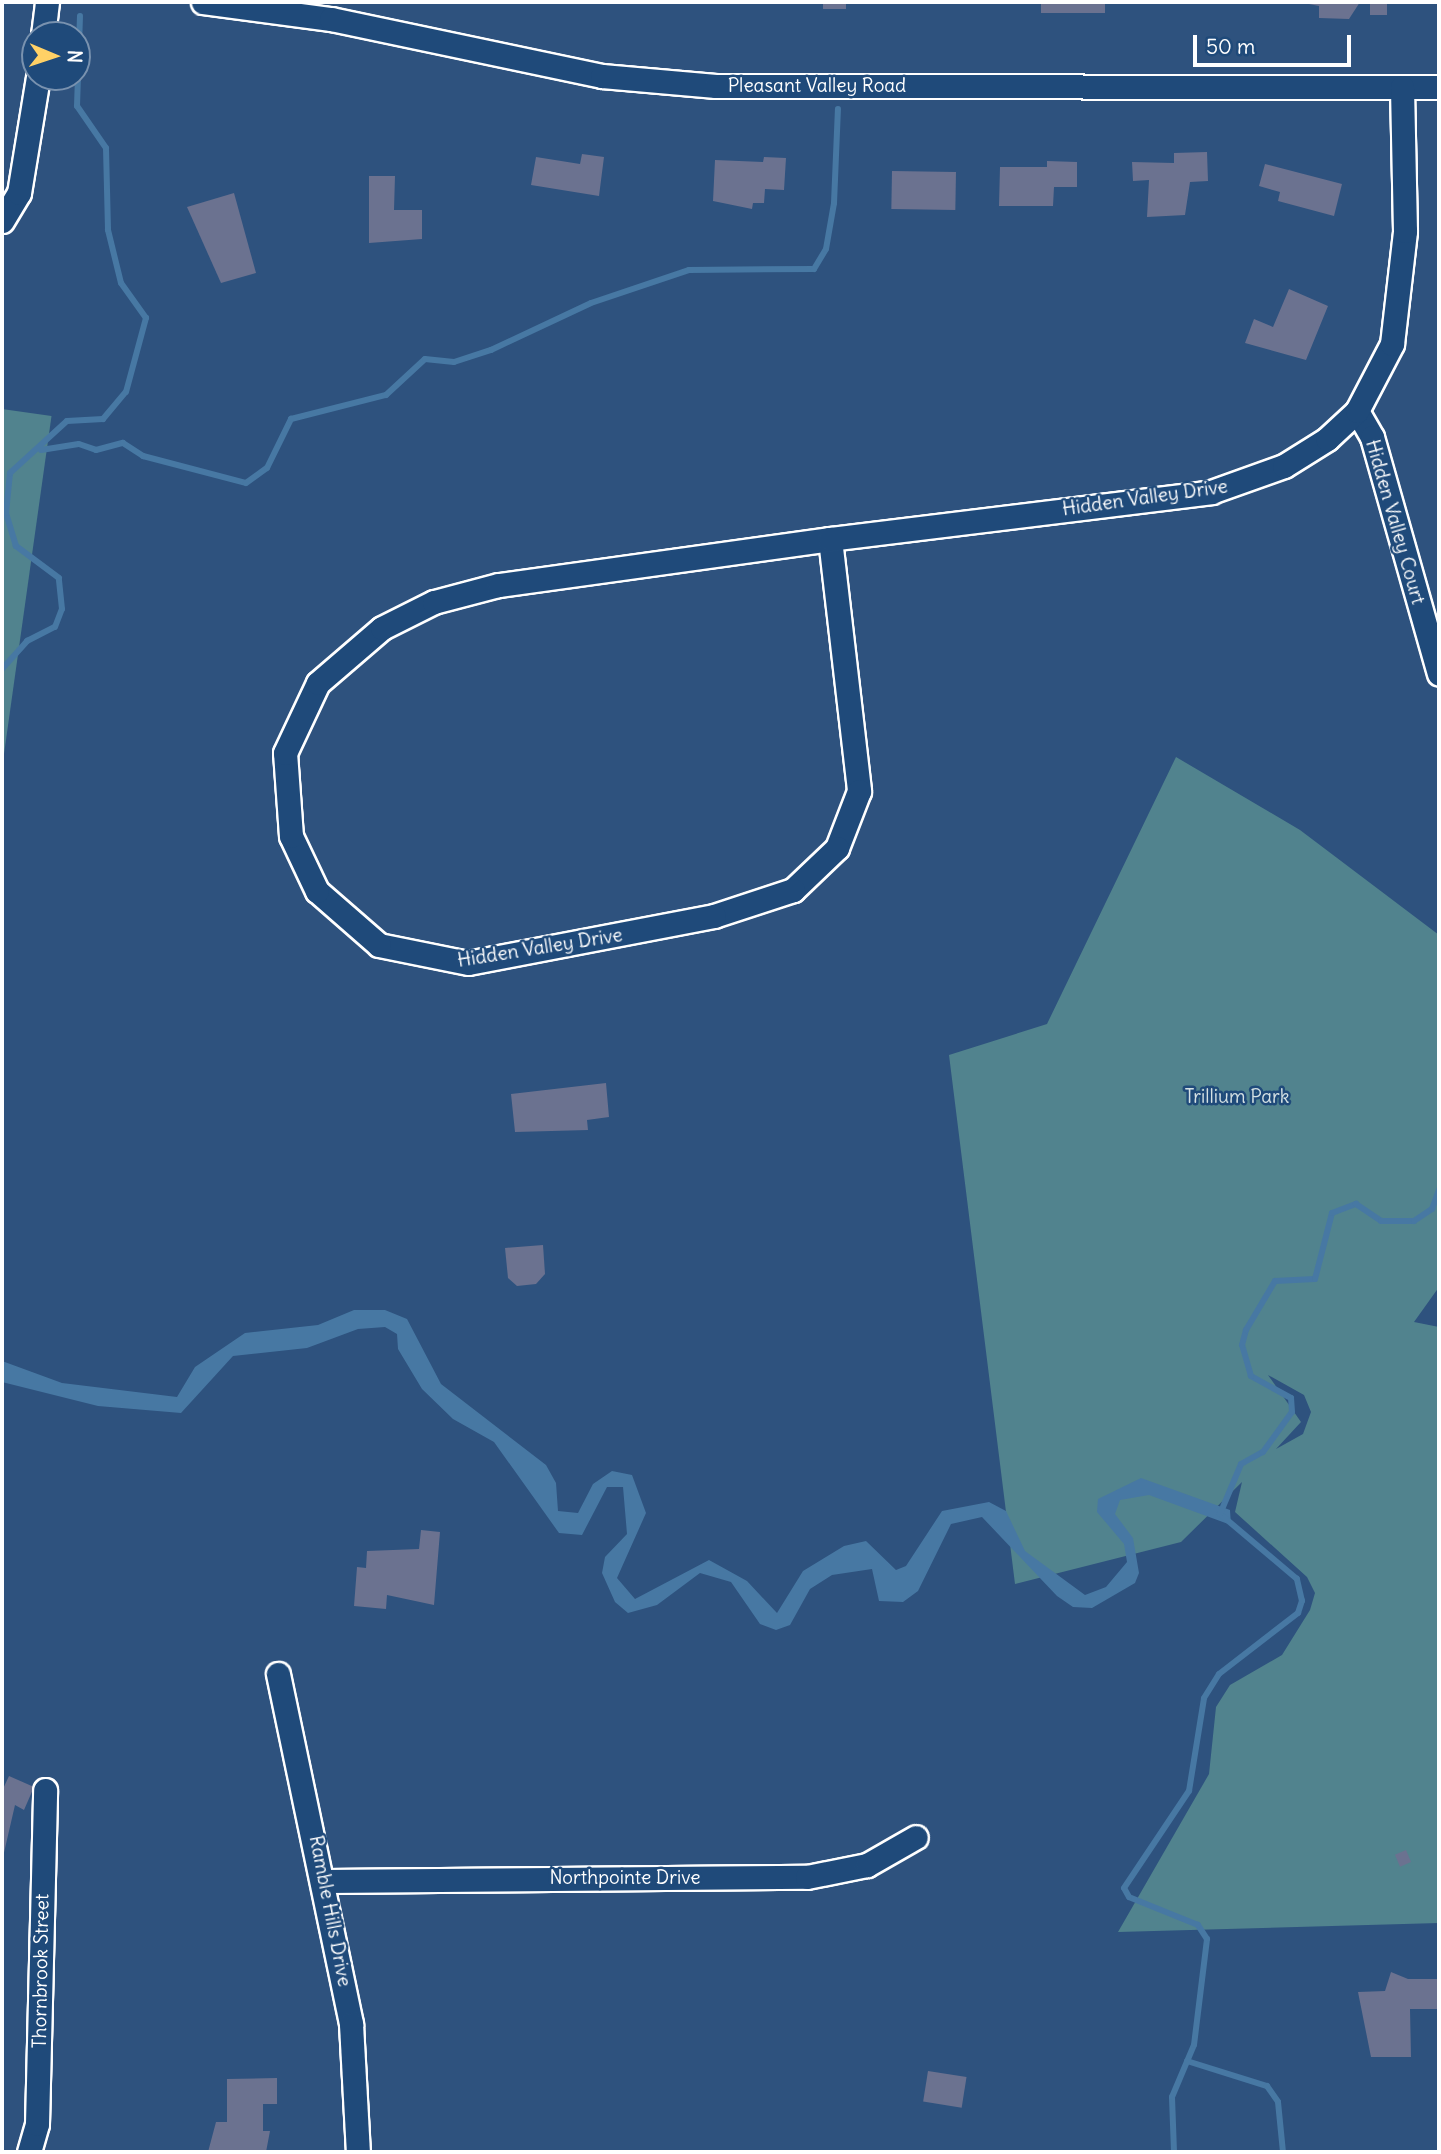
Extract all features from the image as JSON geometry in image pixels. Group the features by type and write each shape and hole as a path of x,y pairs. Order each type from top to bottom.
{"street":[{"path":"45,21 47,2"},
{"name":"Pleasant Valley Road","path":"203,2 331,19 589,74 716,86 1439,87"},
{"name":"Hidden Valley Drive","path":"830,538 859,791 837,848 793,890 714,916 468,963 441,963 379,946 317,891 291,836 285,754 318,683 382,628 434,602 499,585 830,538 1211,492 1284,466 1357,411 1392,344 1401,293 1402,87"},
{"path":"2,221 19,193 36,91"},
{"name":"Hidden Valley Court","path":"1357,411 1372,437 1439,674"},
{"name":"Ramble Hills Drive","path":"278,1674 326,1881 351,2024 358,2152"},
{"name":"Thornbrook Street","path":"29,2152 37,2124 45,1790"},
{"name":"Northpointe Drive","path":"326,1881 807,1877 867,1865 916,1837"}],"green space":[{"path":"2,409 52,416 2,768"},
{"name":"Trillium Park","path":"1176,757 1300,830 1439,935 1439,1287 1414,1322 1439,1327 1439,1923 1118,1932 1209,1774 1216,1707 1230,1685 1282,1655 1310,1610 1315,1593 1307,1577 1235,1512 1242,1482 1181,1542 1015,1584 949,1055 1047,1024","holes":["1268,1375 1304,1395 1311,1412 1303,1434 1276,1449 1301,1422"]}],"water":[{"path":"354,1310 385,1310 407,1319 441,1384 546,1465 556,1483 558,1511 578,1513 593,1484 612,1471 632,1475 646,1513 617,1578 635,1599 709,1560 747,1581 777,1613 803,1571 844,1546 866,1541 896,1570 906,1566 942,1511 989,1502 1006,1511 1025,1551 1085,1595 1106,1587 1127,1562 1124,1544 1097,1512 1098,1499 1141,1478 1230,1510 1231,1525 1149,1495 1120,1500 1115,1514 1133,1538 1139,1573 1135,1583 1092,1608 1073,1607 1057,1596 982,1517 951,1524 918,1591 903,1602 879,1601 872,1569 832,1575 810,1589 790,1625 776,1630 760,1624 731,1582 700,1573 657,1605 628,1613 615,1602 602,1573 605,1557 627,1534 623,1487 607,1487 582,1535 559,1533 494,1442 453,1419 422,1389 398,1349 397,1334 385,1327 358,1329 307,1348 233,1356 181,1413 98,1406 2,1382 2,1361 62,1383 177,1397 195,1367 245,1333 318,1325"}],"building":[{"path":"823,2 846,2 846,9 823,9"},
{"path":"1041,2 1105,2 1105,13 1041,13"},
{"path":"1299,2 1360,2 1349,19 1319,18 1319,6"},
{"path":"1370,2 1387,2 1387,15 1370,15"},
{"path":"1207,152 1208,181 1190,182 1185,215 1147,217 1149,180 1133,181 1132,162 1174,163 1174,153"},
{"path":"582,154 604,157 599,196 531,185 536,157 580,164"},
{"path":"764,157 786,158 784,190 765,189 764,203 753,203 752,209 713,201 715,160 763,162"},
{"path":"1047,161 1077,162 1077,187 1054,187 1053,206 999,206 1000,167 1047,167"},
{"path":"1265,164 1342,184 1334,216 1278,201 1280,192 1259,186"},
{"path":"892,171 956,172 955,210 891,209"},
{"path":"369,176 395,176 394,210 422,210 422,239 369,243"},
{"path":"234,193 256,273 221,283 187,207"},
{"path":"1289,289 1328,306 1306,360 1245,343 1254,319 1273,327"},
{"path":"606,1083 609,1117 587,1120 588,1130 515,1132 511,1094"},
{"path":"543,1245 545,1274 536,1284 517,1286 508,1278 505,1248"},
{"path":"421,1530 440,1532 434,1605 387,1595 386,1609 354,1606 357,1567 366,1568 367,1551 419,1549"},
{"path":"9,1776 34,1787 24,1810 15,1805 3,1857 2,1791"},
{"path":"1406,1850 1411,1862 1400,1867 1395,1855"},
{"path":"1391,1972 1408,1979 1439,1979 1439,2009 1410,2009 1411,2057 1371,2057 1358,1992 1385,1991"},
{"path":"928,2071 967,2077 962,2108 923,2102"},
{"path":"277,2078 277,2104 263,2104 263,2131 270,2131 266,2152 208,2152 216,2122 227,2122 227,2079"}],"waterway":[{"path":"2,669 27,641 55,627 62,609 59,578 16,546 6,513 10,473 67,421 103,419 126,392 146,318 121,283 108,230 106,148 77,106 80,16"},
{"path":"41,450 79,444 96,450 123,443 143,456 246,483 267,468 291,419 386,395 425,359 454,362 491,350 591,303 689,270 814,269 826,249 834,203 838,109"},
{"path":"1174,2152 1172,2097 1194,2045 1207,1939 1198,1925 1129,1897 1124,1888 1189,1791 1204,1698 1219,1674 1298,1613 1302,1601 1297,1579 1220,1514 1241,1464 1263,1452 1292,1412 1291,1398 1251,1376 1242,1345 1246,1330 1275,1281 1315,1279 1332,1213 1356,1204 1381,1221 1414,1221 1432,1209 1439,1190"},
{"path":"1187,2061 1267,2086 1278,2102 1283,2152"}]}
